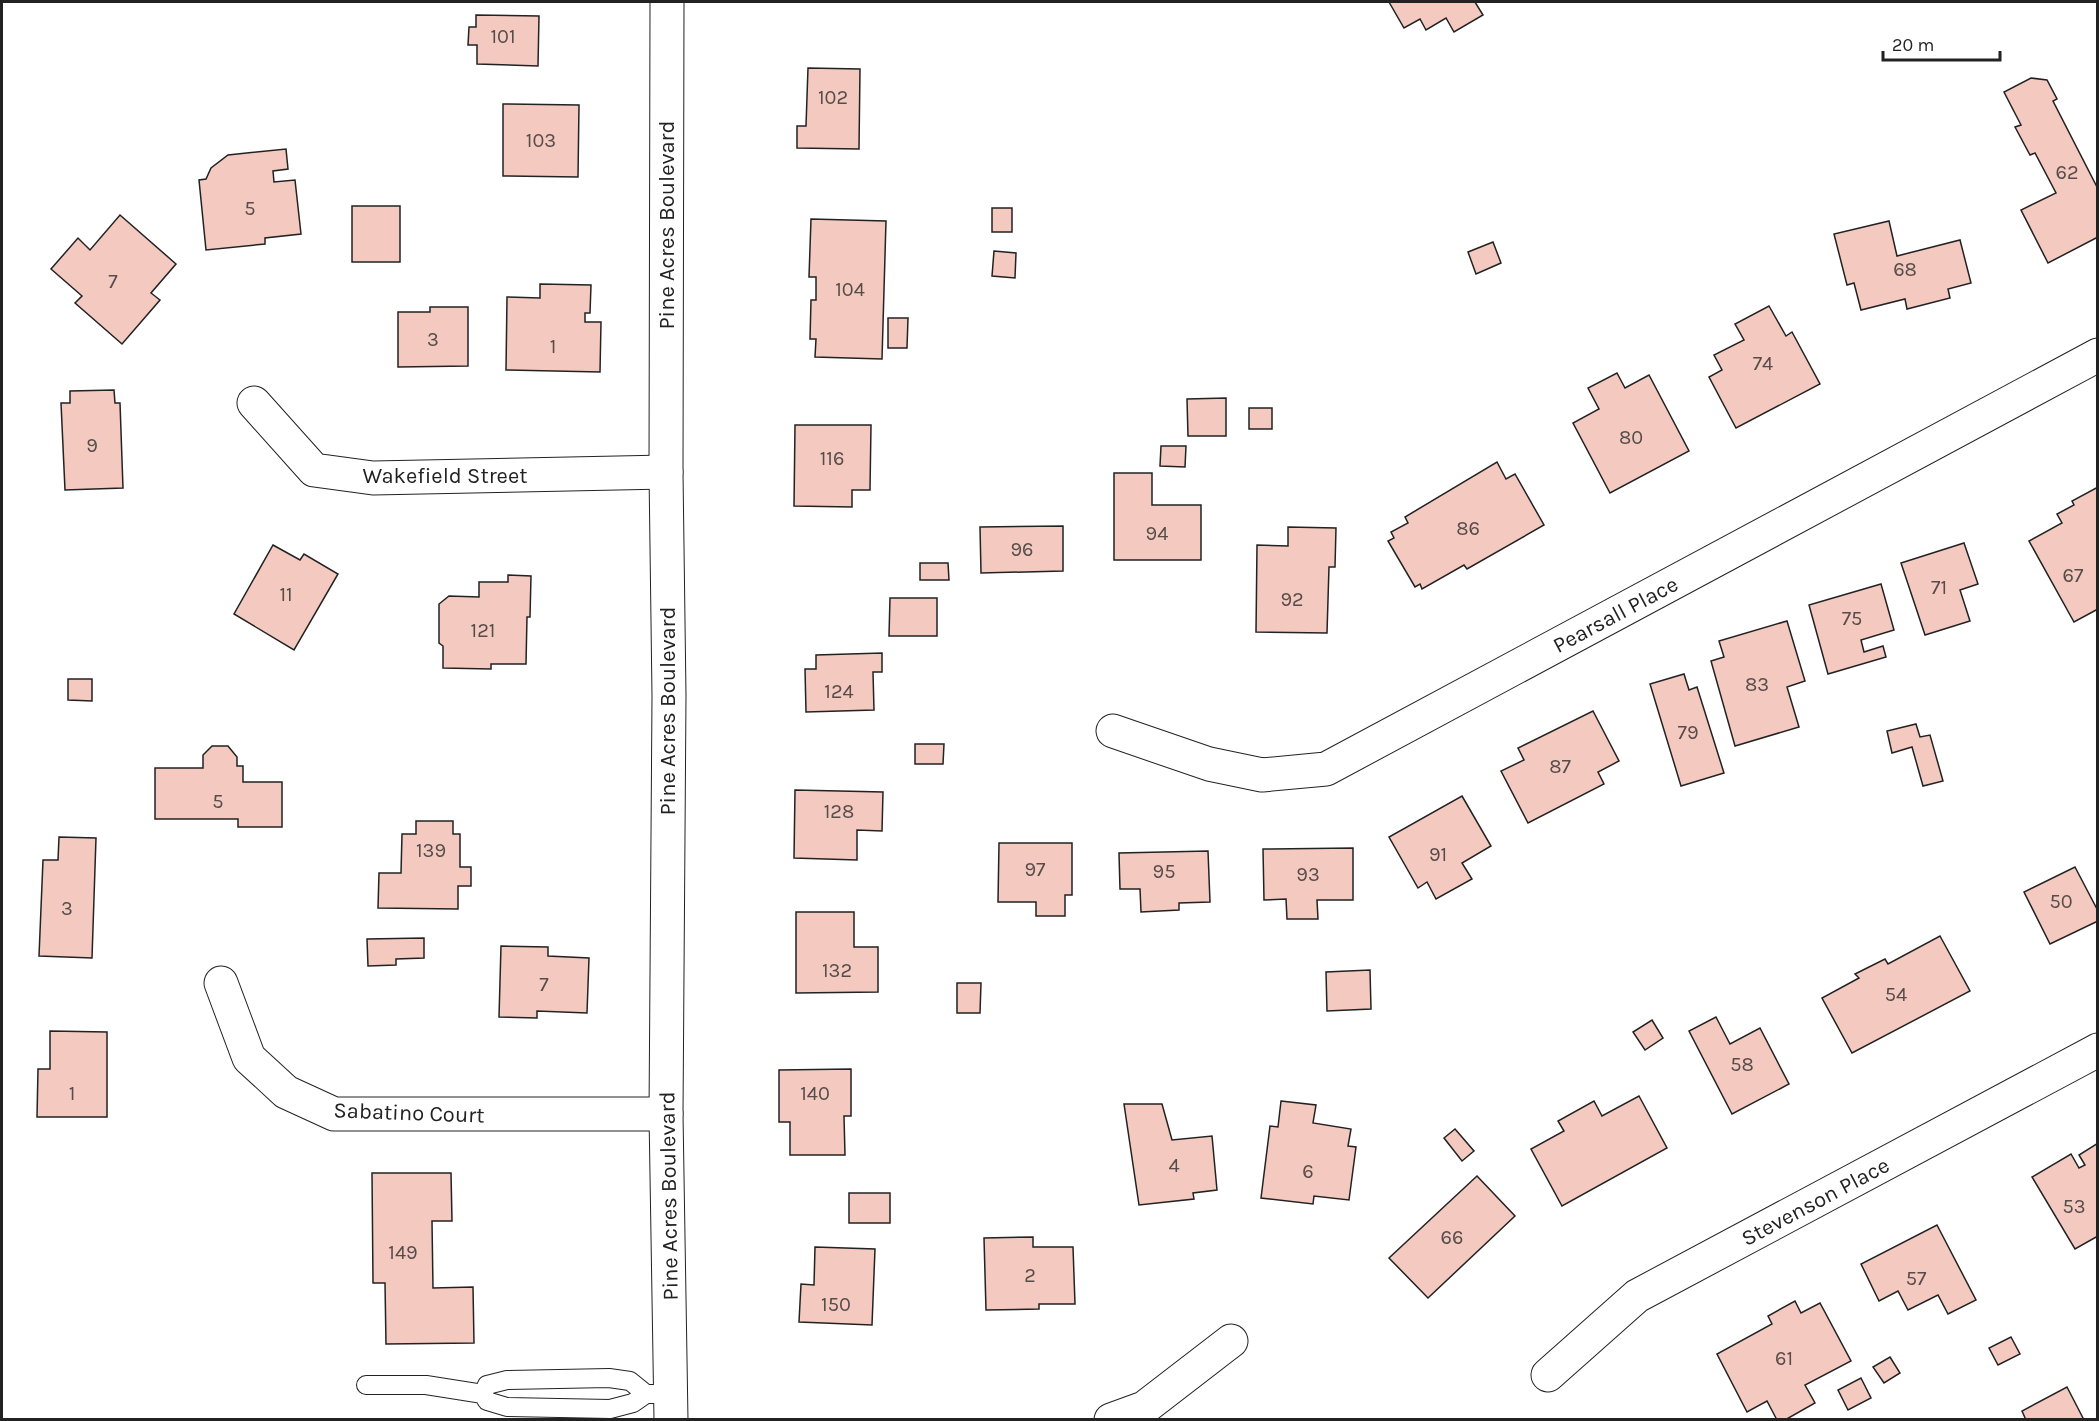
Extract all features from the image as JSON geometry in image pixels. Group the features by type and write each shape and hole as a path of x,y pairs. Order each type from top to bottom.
{"street":[{"name":"Pine Acres Boulevard","path":"663,1402 669,696 666,472 667,2"},
{"name":"Pearsall Place","path":"1113,731 1209,764 1262,775 1326,769 2097,355"},
{"name":"Wakefield Street","path":"254,403 314,470 373,478 666,472"},
{"name":"Sabatino Court","path":"221,983 249,1058 286,1092 334,1114 666,1114"},
{"name":"Stevenson Place","path":"1548,1375 1637,1296 2097,1050"},
{"path":"1111,1419 1144,1408 1231,1341"}],"lane":[{"path":"483,1394 487,1385 507,1380 609,1378 630,1381 663,1402"},
{"path":"366,1385 426,1385 483,1394"},
{"path":"483,1394 487,1401 507,1407 610,1409 633,1403 663,1402"}],"building":[{"path":"1389,2 1475,2 1483,15 1454,32 1446,18 1426,30 1420,19 1404,28"},
{"path":"476,15 539,16 538,66 477,64 477,45 468,45 469,27 476,27"},
{"path":"808,68 860,69 859,149 797,148 797,126 806,126"},
{"path":"2031,78 2047,80 2057,99 2053,101 2098,189 2098,237 2048,263 2021,210 2056,193 2035,153 2030,155 2015,127 2021,125 2004,92"},
{"path":"503,104 579,105 578,177 503,176"},
{"path":"286,149 288,169 273,171 274,182 295,180 301,234 265,238 265,244 206,250 199,180 206,179 211,168 228,155"},
{"path":"352,206 400,206 400,262 352,262"},
{"path":"992,208 1012,208 1012,232 992,232"},
{"path":"120,215 176,264 151,293 160,300 122,344 75,303 82,296 51,269 78,238 90,250"},
{"path":"811,219 886,221 882,359 815,357 816,339 810,339 811,300 816,300 816,277 809,277"},
{"path":"1889,221 1897,256 1960,240 1971,283 1948,289 1950,298 1907,309 1905,299 1861,310 1854,283 1847,285 1834,234"},
{"path":"1493,242 1501,263 1476,274 1468,252"},
{"path":"994,251 1016,253 1015,278 992,276"},
{"path":"540,284 591,285 590,313 585,313 585,322 601,322 600,372 506,370 507,297 540,298"},
{"path":"1769,306 1786,336 1792,332 1820,384 1736,428 1709,377 1722,370 1714,355 1744,340 1735,324"},
{"path":"430,307 468,307 468,366 398,367 398,312 430,312"},
{"path":"888,318 908,318 907,348 888,348"},
{"path":"1617,373 1625,388 1649,375 1689,451 1610,493 1573,423 1599,409 1588,388"},
{"path":"114,390 115,403 120,403 123,488 65,490 61,403 70,403 70,391"},
{"path":"1226,398 1226,436 1188,436 1187,399"},
{"path":"1249,408 1272,408 1272,429 1249,429"},
{"path":"795,425 871,425 870,490 852,490 852,507 794,506"},
{"path":"1161,446 1186,446 1185,467 1160,466"},
{"path":"1497,462 1506,479 1515,474 1544,525 1467,569 1464,565 1422,589 1420,584 1415,587 1388,541 1394,538 1391,532 1408,523 1405,517"},
{"path":"1114,473 1152,473 1152,505 1201,505 1201,560 1114,560"},
{"path":"2098,487 2098,609 2074,622 2029,541 2062,523 2057,514 2074,505 2072,501"},
{"path":"1063,526 1063,571 981,573 980,527"},
{"path":"1288,527 1336,528 1335,567 1329,567 1327,633 1256,632 1257,545 1288,546"},
{"path":"1964,543 1978,584 1960,590 1970,621 1925,635 1901,563"},
{"path":"273,545 300,560 304,554 338,574 294,650 234,614"},
{"path":"920,563 948,563 949,580 920,580"},
{"path":"508,575 531,576 526,664 491,664 491,669 443,668 443,646 439,643 439,604 449,596 479,597 479,582 508,582"},
{"path":"1881,584 1894,630 1861,640 1864,652 1883,646 1886,657 1828,674 1809,605"},
{"path":"890,598 937,598 937,636 889,636"},
{"path":"1787,621 1805,681 1787,687 1799,727 1735,746 1711,661 1724,657 1719,641"},
{"path":"882,653 882,672 873,672 874,710 806,712 805,669 816,669 816,655"},
{"path":"1684,674 1689,690 1697,687 1724,773 1681,786 1650,684"},
{"path":"68,679 92,679 92,701 68,700"},
{"path":"1593,711 1619,761 1598,772 1604,784 1528,823 1501,771 1524,760 1518,748"},
{"path":"1916,724 1920,737 1930,735 1943,781 1923,786 1912,747 1892,753 1887,731"},
{"path":"915,744 944,744 943,764 915,764"},
{"path":"212,746 228,746 237,757 237,766 243,766 243,782 282,782 282,827 238,827 238,819 155,819 155,768 203,768 203,755"},
{"path":"795,790 883,792 882,831 857,830 857,860 794,858"},
{"path":"1462,796 1491,846 1462,863 1472,879 1436,899 1427,882 1418,888 1389,837"},
{"path":"416,821 453,821 453,834 460,834 460,867 471,867 471,886 458,886 458,909 378,908 379,873 401,873 402,834 416,834"},
{"path":"59,837 96,838 92,958 39,956 43,860 58,860"},
{"path":"999,843 1072,843 1072,895 1065,895 1065,916 1036,916 1036,902 998,902"},
{"path":"1353,848 1353,900 1317,900 1318,919 1287,919 1286,899 1264,900 1263,849"},
{"path":"1208,851 1210,902 1179,903 1179,910 1141,912 1140,889 1120,889 1119,853"},
{"path":"2075,867 2098,911 2098,921 2050,944 2024,892"},
{"path":"796,912 854,912 854,947 878,947 878,992 796,993"},
{"path":"1940,936 1970,991 1852,1053 1822,998 1859,978 1855,974 1885,959 1888,964"},
{"path":"424,938 424,958 396,959 396,965 368,966 367,939"},
{"path":"501,946 548,947 548,956 589,958 587,1013 537,1011 537,1018 499,1017"},
{"path":"1370,970 1371,1009 1327,1011 1326,972"},
{"path":"957,983 981,983 980,1013 957,1013"},
{"path":"1716,1017 1730,1044 1760,1028 1789,1084 1732,1114 1689,1031"},
{"path":"1652,1020 1663,1038 1645,1050 1633,1032"},
{"path":"50,1031 107,1032 107,1117 37,1117 38,1069 50,1069"},
{"path":"851,1069 851,1116 844,1116 845,1155 790,1155 790,1122 779,1122 779,1070"},
{"path":"1639,1096 1667,1148 1562,1206 1531,1149 1564,1131 1558,1121 1594,1101 1602,1116"},
{"path":"1281,1101 1316,1105 1313,1123 1351,1129 1348,1146 1356,1147 1349,1200 1314,1196 1313,1204 1261,1198 1270,1126 1278,1127"},
{"path":"1124,1104 1162,1104 1172,1140 1212,1136 1217,1190 1193,1193 1194,1199 1139,1205"},
{"path":"1455,1129 1474,1151 1462,1161 1444,1138"},
{"path":"2098,1143 2098,1236 2075,1249 2032,1177 2071,1154 2079,1168 2085,1165 2079,1155"},
{"path":"372,1173 451,1173 452,1221 432,1221 433,1288 473,1287 474,1343 386,1344 385,1283 373,1283"},
{"path":"1477,1176 1515,1216 1428,1298 1389,1258"},
{"path":"849,1193 890,1193 890,1223 849,1223"},
{"path":"1937,1225 1976,1300 1948,1314 1938,1295 1908,1310 1898,1291 1879,1301 1861,1264"},
{"path":"1033,1237 1033,1247 1073,1247 1075,1304 1039,1304 1039,1309 986,1310 984,1238"},
{"path":"815,1247 875,1249 872,1325 799,1322 801,1284 814,1285"},
{"path":"1795,1301 1801,1313 1820,1303 1851,1361 1805,1385 1815,1403 1785,1420 1777,1420 1767,1401 1747,1412 1717,1354 1772,1324 1768,1316"},
{"path":"2011,1337 2020,1354 1998,1365 1989,1348"},
{"path":"1890,1357 1900,1373 1884,1383 1873,1367"},
{"path":"1861,1378 1871,1398 1848,1410 1838,1390"},
{"path":"2067,1387 2084,1420 2026,1420 2022,1411"}]}
